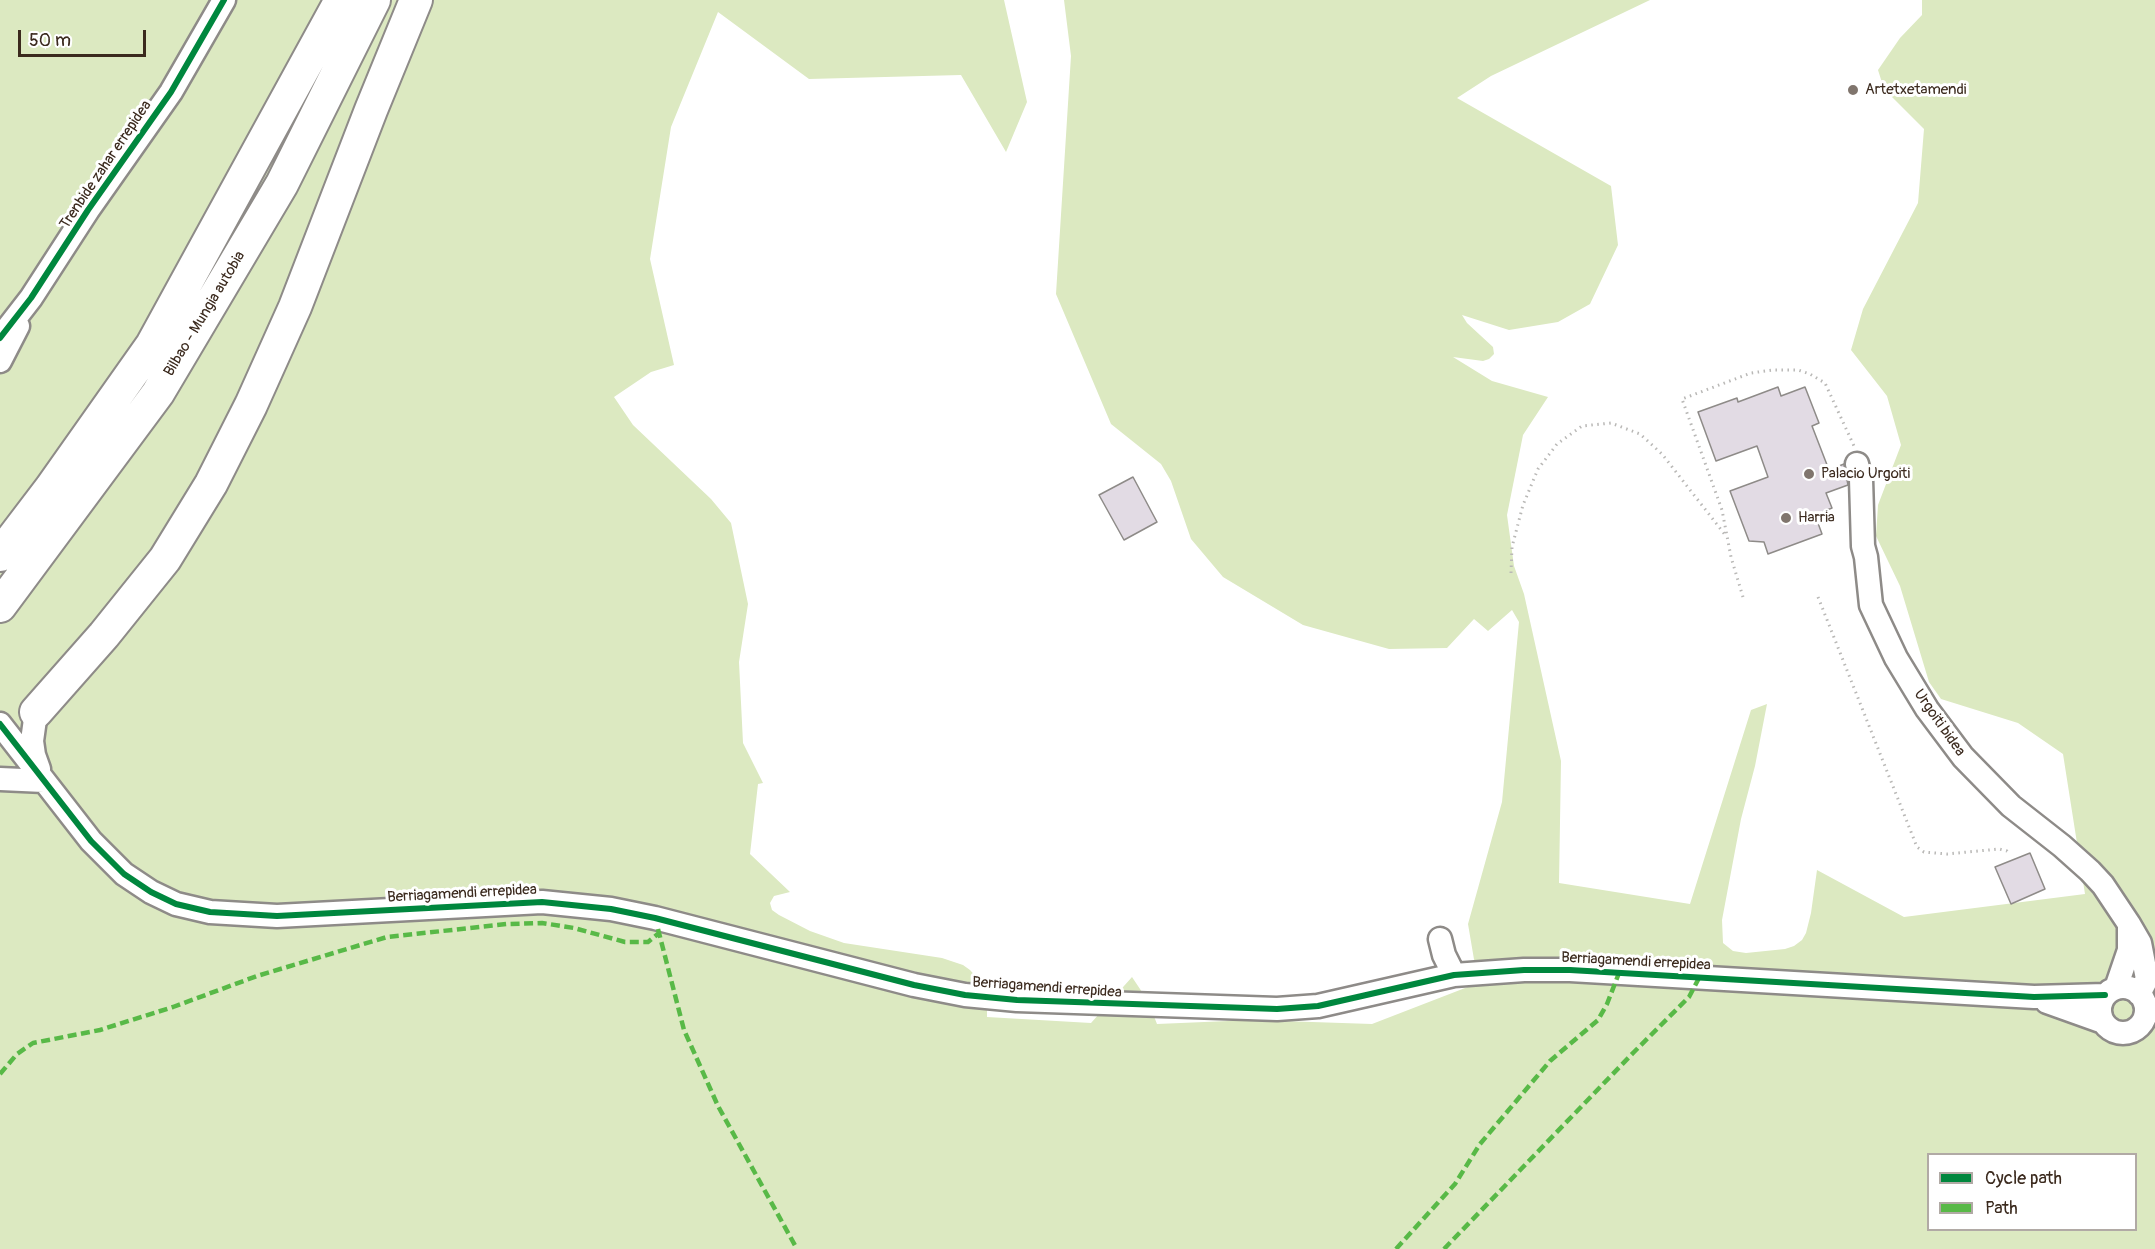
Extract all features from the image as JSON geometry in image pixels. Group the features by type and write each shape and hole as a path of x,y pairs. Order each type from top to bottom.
{"highway":[{"name":"Bilbao - Mungia autobia","path":"0,555 51,488 152,345 341,0"},
{"name":"Bilbao - Mungia autobia","path":"0,606 158,393 282,184 374,0"},
{"path":"36,712 104,635 165,559 211,484 251,405 295,307 370,110 416,0"}],"street":[{"name":"Trenbide zahar errepidea","path":"0,338 31,298 88,210 171,92 224,0"},
{"name":"Trenbide zahar errepidea","path":"0,362 31,298"},
{"name":"Urgoiti bidea","path":"1857,464 1861,479 1863,546 1871,605 1896,658 1927,708 1963,757 2011,806 2062,846 2103,885 2140,943 2147,979 2146,1004"},
{"path":"1,728 36,712"},
{"path":"0,779 44,782 34,755 32,741 36,712"},
{"name":"Berriagamendi errepidea","path":"1,728 91,841 124,874 151,892 176,904 210,912 278,916 542,902 611,909 655,918 914,985 965,995 1017,1000 1277,1009 1317,1006 1454,975 1524,970 1570,970 2034,997"},
{"path":"2103,1022 2100,1008 2129,950 2129,924"},
{"path":"1440,939 1444,955 1454,975"},
{"path":"2128,988 2146,1004 2145,1030 2114,1032 2103,1022 2034,997 2110,992 2128,988"}],"path":[{"path":"1743,597 1735,576 1722,510 1682,399 1751,373 1798,370 1810,374 1825,383 1853,443 1857,464"},
{"path":"1511,573 1512,547 1524,505 1538,470 1557,444 1582,426 1611,423 1640,434 1662,454 1727,537"},
{"path":"1818,597 1917,847 1923,852 1947,854 1999,849 2010,854"}],"green space":[{"path":"0,0 1004,0 1027,102 1006,152 961,75 809,79 718,12 671,127 650,259 674,365 651,372 614,397 633,425 711,499 731,523 748,604 739,662 743,743 763,783 758,784 750,854 790,892 774,896 770,903 772,910 779,915 810,931 844,943 942,958 963,965 980,981 987,1004 987,1017 1091,1023 1132,977 1148,1001 1157,1024 1252,1020 1372,1024 1478,983 1468,924 1502,802 1519,622 1512,610 1488,631 1474,619 1447,648 1389,649 1303,625 1223,577 1191,539 1171,481 1161,464 1111,424 1056,294 1071,56 1064,0 1650,0 1491,76 1457,98 1611,186 1618,245 1590,304 1558,322 1509,330 1462,315 1467,323 1493,347 1494,354 1483,361 1453,357 1492,381 1548,397 1523,435 1507,515 1514,566 1524,594 1561,761 1559,883 1690,904 1751,710 1767,704 1755,766 1741,819 1722,920 1723,943 1733,951 1746,953 1785,949 1802,940 1811,913 1817,870 1904,917 2085,894 2063,754 2018,723 1941,699 1929,682 1900,586 1876,536 1878,505 1901,445 1887,396 1851,350 1863,309 1918,203 1924,129 1884,89 1878,70 1900,38 1922,15 1922,0 2155,0 2155,1249 0,1249"}],"building":[{"name":"Palacio Urgoiti","path":"1778,387 1781,396 1805,387 1819,423 1812,426 1829,470 1844,464 1848,485 1826,493 1832,508 1815,515 1822,534 1768,554 1764,542 1749,541 1730,491 1768,477 1757,446 1716,461 1698,412 1737,398 1738,402"},
{"path":"1133,477 1157,522 1124,540 1099,495"},
{"path":"2030,853 2045,889 2011,904 1995,867"}],"marked path":[{"path":"0,1074 17,1054 33,1043 100,1030 173,1007 257,976 387,937 507,924 542,923 574,928 625,942 648,942 659,933"},
{"path":"658,929 684,1030 718,1106 797,1249"},
{"path":"1396,1249 1455,1184 1480,1144 1550,1061 1598,1020 1619,973"},
{"path":"1444,1249 1689,997 1699,978"}],"cycle path":[{"path":"0,338 31,298 88,210 171,92 224,0"},
{"path":"0,724 91,841 124,874 151,892 176,904 210,912 277,916 542,902 611,909 655,918 914,985 965,995 1017,1000 1277,1009 1318,1006 1454,975 1524,970 1570,970 2034,997 2105,995"}],"place":[{"name":"Artetxetamendi","path":"1853,90"},
{"name":"Palacio Urgoiti","path":"1809,474"},
{"name":"Harria","path":"1786,518"}]}
